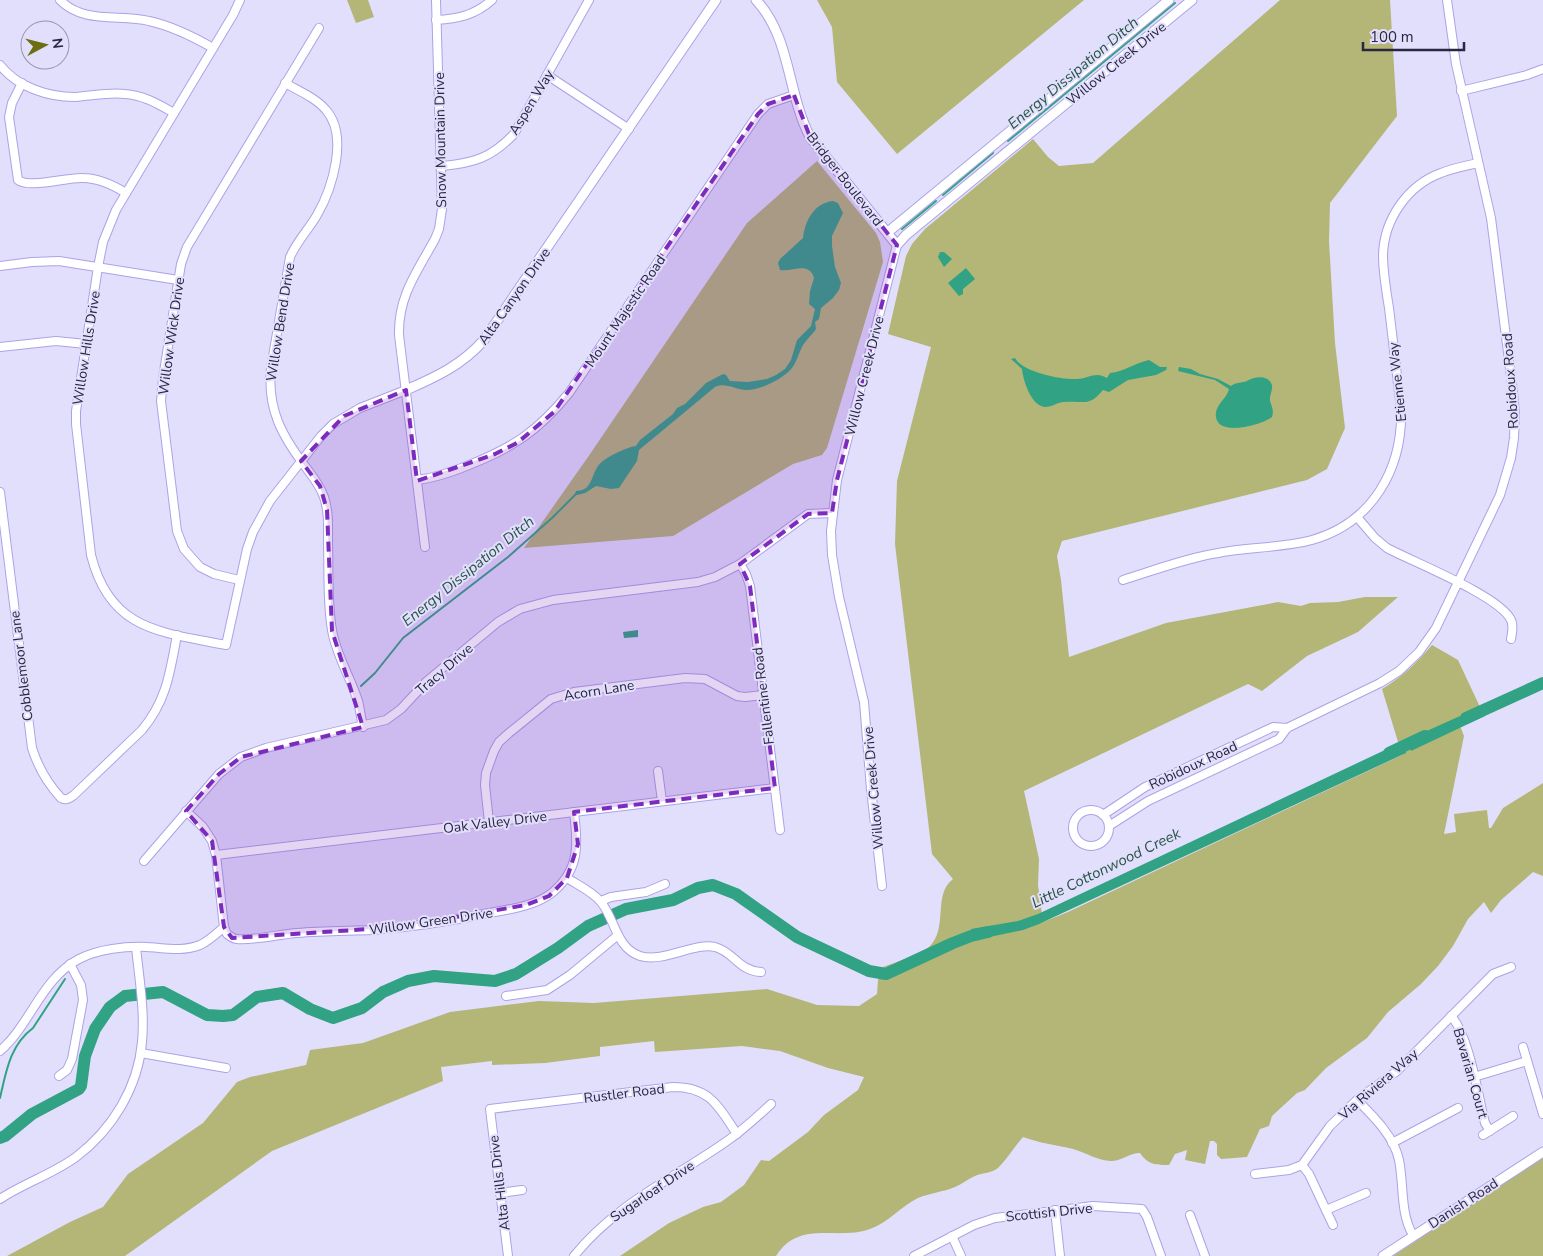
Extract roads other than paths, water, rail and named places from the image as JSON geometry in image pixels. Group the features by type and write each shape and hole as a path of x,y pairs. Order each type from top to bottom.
{"street":[{"path":"60,0 72,8 93,16 133,18 162,24 191,35 213,48"},
{"name":"Willow Hills Drive","path":"226,645 149,628 123,612 108,596 95,570 91,556 76,411 98,267 107,230 116,210 233,15 240,0"},
{"name":"Snow Mountain Drive","path":"425,547 398,335 400,310 404,297 439,229 442,209 436,0"},
{"path":"436,20 465,17 492,0"},
{"name":"Aspen Way","path":"442,166 478,160 491,154 514,134 590,0"},
{"name":"Alta Canyon Drive","path":"226,645 247,549 261,516 270,501 301,460 321,436 344,416 451,369 472,354 484,340 716,0"},
{"name":"Bridger Boulevard","path":"756,0 771,19 776,30 802,121 810,136 897,245"},
{"name":"Willow Creek Drive","path":"888,232 1169,0"},
{"name":"Willow Creek Drive","path":"882,886 870,789 867,720 835,577 832,555 832,513 837,480 897,245 1192,0"},
{"name":"Robidoux Road","path":"1287,728 1273,727 1145,787 1103,815 1095,811 1089,811 1078,816 1075,819 1073,830 1079,842 1083,845 1092,846 1103,841 1109,833 1109,826 1148,801 1278,740 1287,728 1380,683 1410,663 1432,634 1500,495 1511,458 1514,438 1515,414 1513,392 1491,218 1461,91 1451,37 1447,0"},
{"name":"Willow Wick Drive","path":"239,580 214,574 200,567 184,549 177,531 161,401 163,378 182,259 190,240 319,28"},
{"path":"0,64 22,83 38,91 76,97 112,93 135,95 156,103 174,113"},
{"path":"1461,91 1527,75 1543,69"},
{"path":"547,75 629,128"},
{"path":"22,83 12,103 9,117 18,180 27,184 77,178 93,179 105,182 126,193"},
{"name":"Willow Bend Drive","path":"285,83 326,109 335,124 338,139 337,153 326,198 290,256 270,384 274,415 286,440 320,486 327,510 332,631 340,659 358,701 363,727"},
{"name":"Mount Majestic Road","path":"417,480 444,475 495,454 517,443 554,412 569,393 758,114 768,104 794,94"},
{"name":"Etienne Way","path":"1123,580 1201,556 1312,540 1330,533 1357,517 1376,496 1387,480 1395,462 1402,429 1384,269 1384,247 1389,224 1402,202 1426,180 1447,171 1478,163"},
{"path":"0,266 45,260 178,280"},
{"path":"0,347 56,341 86,344"},
{"name":"Cobblemoor Lane","path":"0,492 32,748 48,783 63,800 74,795 150,722 165,691 177,635"},
{"name":"Tracy Drive","path":"144,861 219,774 240,757 266,748 363,727 394,716 428,681 498,622 520,609 553,600 698,582 714,577 740,564 808,514 832,513"},
{"path":"1357,517 1375,538 1387,548 1494,602 1512,620 1513,630 1511,639"},
{"name":"Fallentine Road","path":"740,564 750,586 780,830"},
{"name":"Acorn Lane","path":"489,822 485,785 488,767 494,751 499,742 508,733 551,699 574,692 691,678 705,679 737,696 763,695"},
{"path":"658,771 662,801"},
{"name":"Oak Valley Drive","path":"216,855 775,788"},
{"path":"0,1051 55,977 70,964 94,953 136,947 169,950 190,948 200,945 224,927 216,855 212,840 186,811"},
{"name":"Willow Green Drive","path":"224,927 227,934 236,939 299,933 382,929 436,923 532,903 548,896 567,878 573,866 578,844 574,812"},
{"path":"1103,815 1109,826"},
{"path":"567,878 602,904 626,947 640,956 657,957 714,947 724,952 745,969 761,972"},
{"path":"602,904 612,897 646,892 665,884"},
{"path":"506,996 547,990 570,975 618,935"},
{"path":"0,1199 75,1157 102,1133 123,1104 136,1074 141,1053 142,1006 136,947"},
{"path":"59,1076 67,1070 72,1059 83,1000 81,985 70,964"},
{"name":"Via Riviera Way","path":"1302,1165 1330,1126 1357,1100 1397,1070 1493,974 1511,967"},
{"name":"Bavarian Court","path":"1451,1016 1461,1030 1464,1040 1486,1133 1513,1116"},
{"path":"1523,1047 1543,1114"},
{"path":"141,1053 226,1068"},
{"path":"1474,1077 1527,1061"},
{"name":"Rustler Road","path":"490,1109 673,1086 687,1087 710,1097 737,1134"},
{"path":"1357,1100 1378,1123 1392,1143 1399,1159 1407,1221 1413,1235"},
{"name":"Sugarloaf Drive","path":"574,1256 588,1239 616,1214 737,1134 771,1104"},
{"path":"1392,1143 1458,1108"},
{"name":"Alta Hills Drive","path":"490,1109 508,1256"},
{"name":"Danish Road","path":"1383,1256 1543,1152"},
{"path":"1255,1174 1289,1170 1302,1165 1309,1174 1333,1225"},
{"path":"500,1193 522,1190"},
{"path":"1326,1210 1366,1193"},
{"name":"Scottish Drive","path":"914,1256 974,1225 995,1218 1093,1206 1142,1209 1162,1256"},
{"path":"1055,1210 1060,1256"},
{"path":"1190,1215 1205,1256"},
{"path":"952,1236 962,1256"}],"waterway":[{"name":"Energy Dissipation Ditch","path":"1008,141 1175,3"},
{"name":"Energy Dissipation Ditch","path":"943,195 993,153"},
{"name":"Energy Dissipation Ditch","path":"902,229 936,201"},
{"name":"Energy Dissipation Ditch","path":"361,686 375,673 403,638 508,557 576,494"},
{"name":"Little Cottonwood Creek","path":"1466,718 1543,683"},
{"name":"Little Cottonwood Creek","path":"1389,753 1425,736"},
{"name":"Little Cottonwood Creek","path":"0,1138 32,1114 79,1089 85,1056 95,1029 110,1007 125,996 163,992 207,1015 223,1016 233,1015 257,997 283,993 310,1009 333,1018 362,1008 383,992 408,981 434,976 495,981 516,974 558,948 588,926 626,909 673,900 698,888 713,885 736,894 797,937 869,971 886,974 953,943 988,932"},
{"name":"Energy Dissipation Ditch","path":"0,1098 7,1069 14,1051 19,1042 33,1028 65,979"}]}
